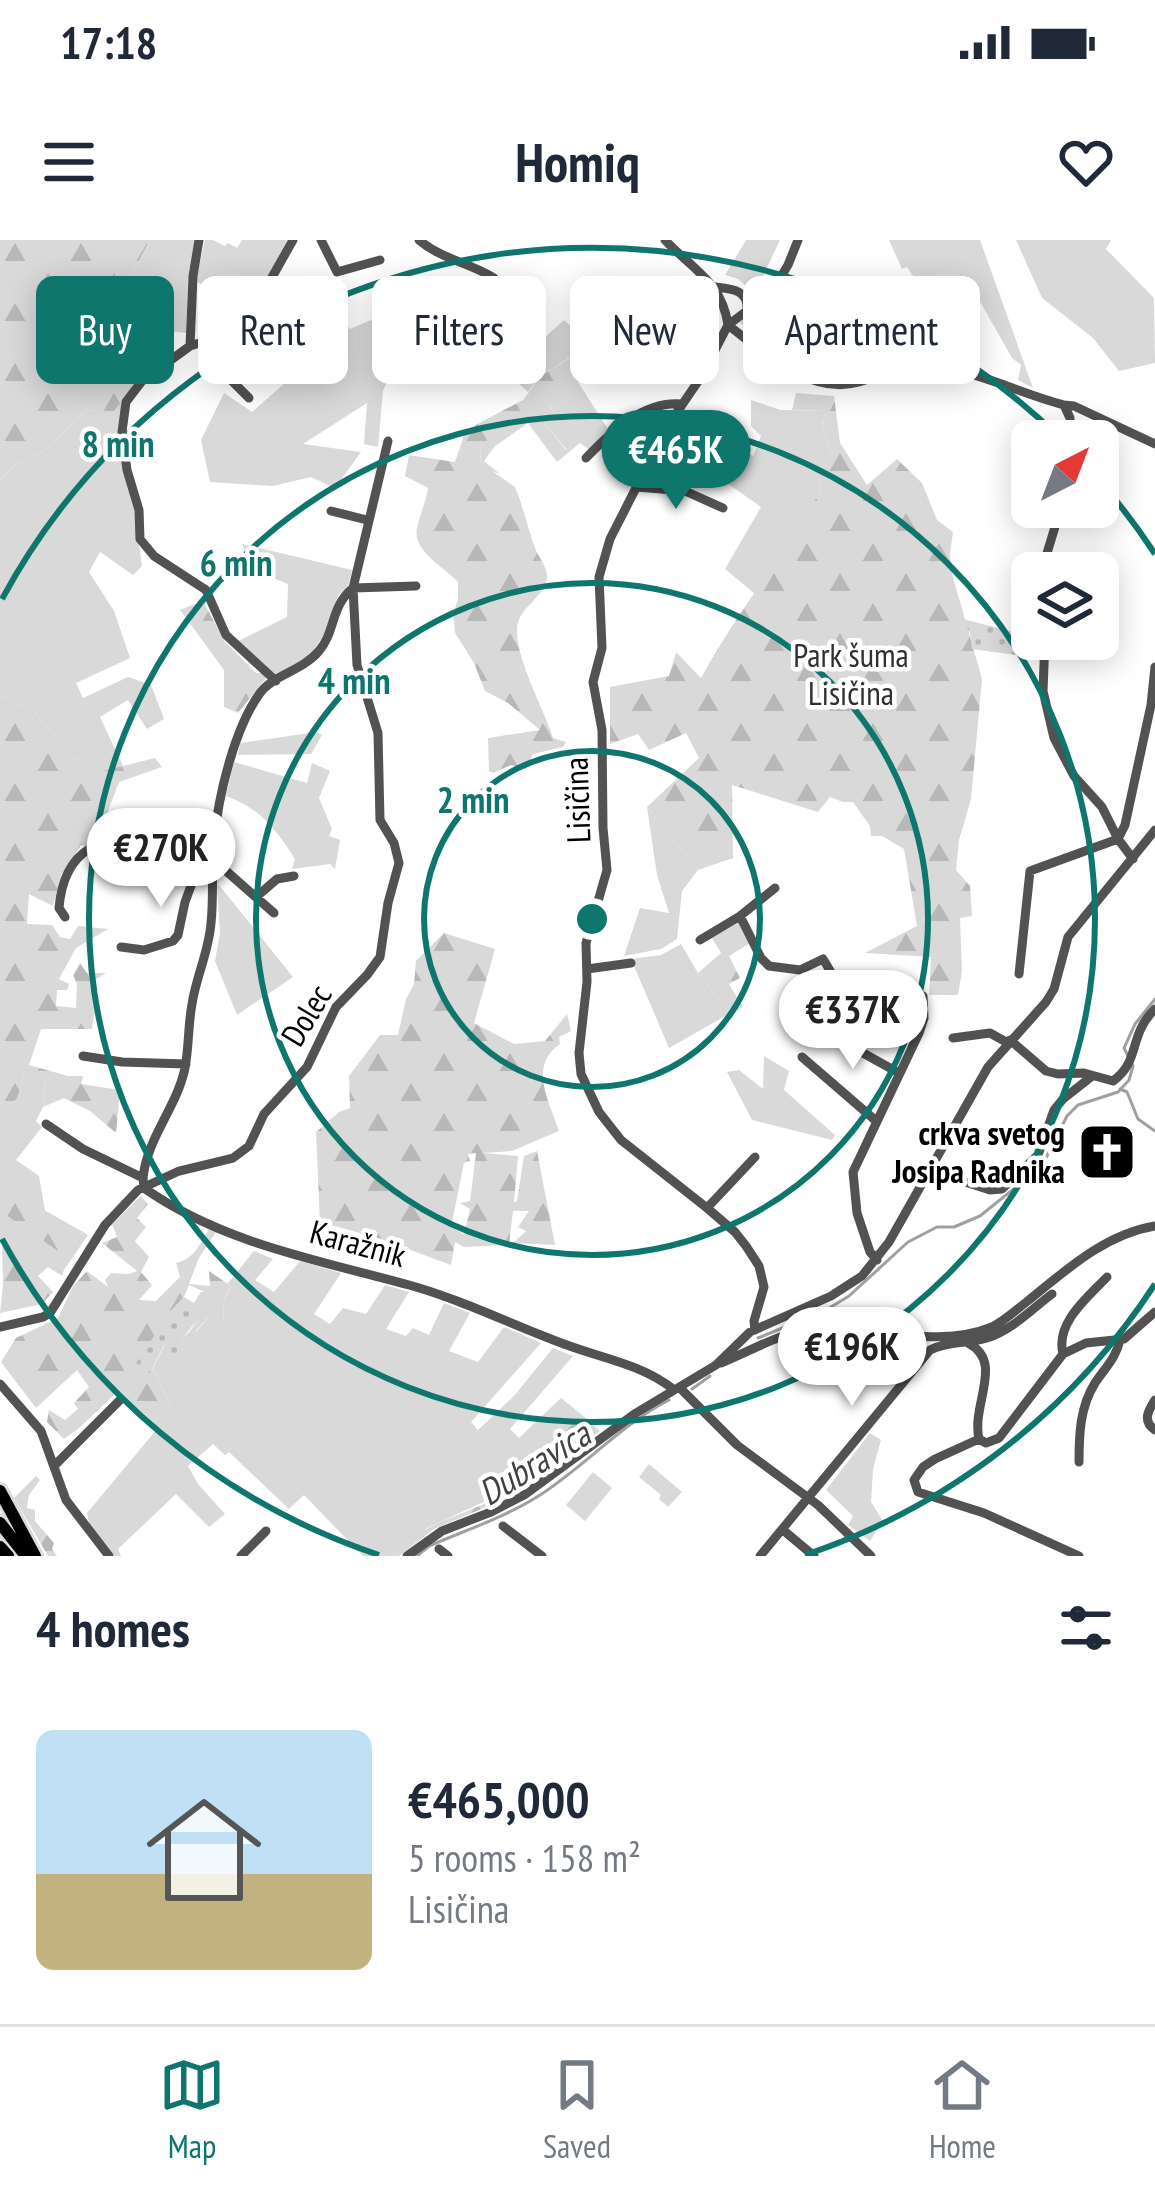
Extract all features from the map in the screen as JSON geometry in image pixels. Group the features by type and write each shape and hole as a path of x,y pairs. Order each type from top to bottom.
{"main road":[{"path":"0,1491 35,1556"},
{"path":"0,1523 22,1556"},
{"path":"0,1547 8,1556"}],"street":[{"path":"190,346 199,240"},
{"path":"273,276 293,240"},
{"path":"321,240 337,272 380,260"},
{"path":"419,240 491,276"},
{"path":"665,240 703,276"},
{"name":"Lisičina","path":"781,276 798,240"},
{"path":"719,296 728,325 766,354 820,382 844,384 898,370 961,372 1074,406 1155,444"},
{"name":"Lisičina","path":"743,312 728,325 667,427 607,546 598,585 602,642 593,682 602,730 607,870 586,943 579,1066 608,1126 735,1232 759,1266 764,1287 750,1333"},
{"path":"198,344 142,381 126,402 122,431 139,510 140,539 154,556 206,590 226,635 276,681"},
{"path":"235,384 249,398"},
{"path":"586,458 613,431 658,404 682,404"},
{"path":"1064,405 1070,420"},
{"name":"Dolec","path":"0,1327 50,1312 105,1225 143,1183 243,1152 264,1114 307,1067 337,1006 380,957 399,863 380,820 378,733 357,665 352,588 388,441"},
{"path":"637,488 685,490 723,508"},
{"path":"332,512 367,520"},
{"path":"143,1183 147,1154 186,1064 192,1003 211,930 218,811 250,710 265,686 297,670 321,649 338,603 352,588 416,586"},
{"path":"1044,660 1043,691 1054,738 1074,776 1102,807 1133,859"},
{"path":"1019,974 1030,871 1118,839 1125,825 1155,667"},
{"path":"716,1365 750,1333 847,1287 877,1260 988,1067 1054,989 1068,938 1155,830"},
{"path":"65,916 59,908 66,875 89,849 195,875 225,871 274,913"},
{"path":"121,947 144,950 178,935 195,875"},
{"path":"256,897 278,878 294,876"},
{"path":"700,940 775,887"},
{"path":"740,916 769,966 800,970 823,959 845,997 827,1033 899,1073"},
{"path":"586,969 631,962"},
{"path":"877,1260 857,1213 853,1172 924,1018 923,996"},
{"path":"926,1176 1002,1189 1038,1155 1063,1099 1090,1077 1116,1081 1130,1062 1139,1028 1155,1009"},
{"path":"953,1038 990,1033 1009,1041 1046,1071 1090,1077"},
{"path":"82,1056 186,1064"},
{"path":"802,1058 875,1120"},
{"name":"Karažnik","path":"46,1124 143,1183 165,1203 246,1240 446,1296 568,1346 646,1371 676,1389 749,1456 810,1498 871,1556"},
{"path":"707,1208 755,1156"},
{"path":"407,1556 442,1531 524,1496 636,1413 716,1365 799,1332 938,1336 981,1330 1002,1321 1103,1245 1155,1226"},
{"path":"1063,1354 1064,1328 1107,1277"},
{"path":"760,1556 930,1350 998,1334 1052,1294"},
{"path":"968,1343 981,1350 986,1360 977,1430 979,1439 993,1443 1063,1354 1086,1343 1120,1340 1155,1312"},
{"path":"750,1333 750,1351"},
{"path":"1079,1462 1084,1410 1120,1340"},
{"path":"0,1384 41,1431 65,1500 110,1556"},
{"path":"55,1465 121,1400"},
{"path":"1155,1400 1147,1418 1155,1430"},
{"path":"979,1439 923,1467 914,1480 918,1492 984,1513 1079,1556"},
{"path":"503,1526 542,1556"},
{"path":"783,1529 814,1556"},
{"path":"241,1556 266,1532"}],"green space":[{"path":"0,240 150,240 131,276 36,276 36,384 136,385 107,419 88,409 45,450 13,467 0,480"},
{"path":"150,240 195,240 186,333 174,332 174,276 131,276"},
{"path":"205,240 237,248 242,240 287,240 269,276 198,276 196,281"},
{"path":"746,240 780,240 763,276 743,276 743,284 725,275"},
{"path":"889,240 980,240 1033,388 1018,380 1021,365 1012,358 980,301 980,276 915,276 907,267 902,269"},
{"path":"1016,240 1111,240 1106,249 1154,298 1155,363 1119,371 1093,338 1042,298"},
{"path":"372,320 372,384 386,384 378,447 364,444 367,403 303,444 361,452 335,488 311,477 273,486 210,482 201,440 224,393 252,412 284,384 348,384 348,326"},
{"path":"564,320 570,325 570,357 546,373 546,336"},
{"path":"570,358 570,384 575,384 549,405 574,445 567,450 543,424 524,417 480,447 481,463 515,487 546,570 543,589 518,623 518,642 553,738 566,742 563,747 533,754 526,769 511,765 493,773 489,771 488,738 540,730 485,691 455,633 458,582 419,544 417,528 428,488 405,476 409,455 455,462 466,430 523,400 535,384 546,384 546,373"},
{"path":"579,384 608,429 591,451 580,443 557,462 528,423 495,446 484,461 500,474 481,463 480,446 524,417 543,424 566,450 573,446 549,404"},
{"name":"Park šuma Lisičina","path":"796,393 834,396 840,443 867,485 897,459 922,483 937,520 953,532 952,574 982,679 971,799 956,870 970,886 972,916 960,918 958,995 929,995 931,957 865,953 917,926 904,849 882,836 871,836 870,826 853,802 830,797 818,812 732,785 733,858 698,870 647,807 699,758 686,733 649,750 638,734 610,744 610,687 669,676 676,652 701,678 822,488 818,476 831,457 823,427 825,411 792,410"},
{"path":"751,400 781,410 825,411 823,427 831,457 818,476 822,488 755,594 725,569 761,507 724,481 733,446 753,456 761,436 751,426"},
{"path":"122,401 118,436 142,566 133,575 100,552 89,572 114,611 130,658 76,683 83,698 128,677 151,685 164,719 147,729 128,700 100,717 123,766 104,772 72,757 36,713 0,695 0,480 13,467 45,450 88,409 98,411"},
{"path":"242,544 352,570 311,654 277,678 236,642 287,617 288,584 273,578 272,565 249,559"},
{"path":"203,601 225,642 256,673 270,673 238,713 224,707 224,670 180,610"},
{"path":"963,619 1011,631 1011,654 972,649"},
{"path":"0,695 36,713 72,757 103,771 155,758 162,767 119,782 108,811 135,856 81,845 61,875 53,906 29,894 27,924 52,925 60,937 70,939 78,926 108,929 76,948 59,979 69,984 67,990 57,990 56,1006 76,1008 73,975 80,963 87,973 106,973 90,983 95,1008 92,1029 41,1029 29,1065 83,1076 81,1084 120,1090 116,1133 90,1111 64,1098 43,1107 46,1081 35,1075 24,1075 17,1099 0,1110"},
{"path":"322,735 311,754 238,755 240,743"},
{"path":"234,762 307,783 312,763 330,771 319,798 332,829 329,836 340,840 335,869 330,864 292,869 295,859 273,829 249,807 226,796"},
{"path":"647,807 698,870 682,891 677,939 661,949 624,956 640,908 669,913 657,875"},
{"path":"219,885 293,977 237,1015 215,961"},
{"path":"735,916 752,942 729,956 740,978 729,984 743,1007 729,1014 698,973 721,953 710,935"},
{"path":"444,933 495,949 474,1023 514,1044 545,1041 567,1014 571,1031 559,1037 560,1044 550,1053 543,1073 559,1131 512,1151 483,1153 518,1156 514,1202 524,1156 537,1151 555,1245 513,1243 526,1231 518,1227 529,1211 513,1211 509,1245 464,1247 455,1242 451,1265 320,1222 316,1132 350,1108 349,1076 380,1035 398,1035 416,961","holes":["476,1153 470,1201 460,1203 470,1209 464,1234 451,1227 464,1163 470,1161 468,1154"]},
{"path":"681,944 729,1014 669,1048 631,959 661,955"},
{"path":"764,1056 789,1071 784,1090 835,1135 832,1140 752,1120 727,1072 739,1070 763,1089"},
{"path":"24,1075 46,1081 36,1121 42,1127 16,1160 39,1176 45,1211 0,1185 0,1110 17,1099"},
{"path":"0,1185 83,1232 65,1256 0,1211"},
{"path":"141,1196 148,1204 137,1218 146,1227 135,1241 149,1257 141,1272 152,1285 139,1300 156,1301 180,1277 176,1263 192,1255 209,1229 216,1232 189,1284 210,1286 209,1271 231,1286 223,1302 224,1325 210,1314 196,1331 190,1331 198,1319 192,1319 192,1306 205,1292 189,1285 170,1312 151,1373 153,1368 172,1410 153,1422 118,1391 64,1439 47,1422 49,1410 65,1420 78,1409 74,1403 89,1387 77,1370 36,1408 1,1362 16,1338 58,1318 73,1286 87,1271 108,1287 105,1280 111,1273 137,1271 102,1243 117,1237 112,1224"},
{"path":"0,1211 64,1255 83,1232 88,1235 64,1270 41,1256 0,1242"},
{"path":"2,1242 40,1255 64,1270 62,1276 48,1267 38,1276 53,1292 42,1304 0,1313"},
{"path":"254,1251 273,1259 255,1280 274,1292 300,1261 341,1273 314,1314 330,1324 343,1308 366,1314 385,1285 409,1292 386,1329 406,1336 413,1328 429,1335 444,1303 470,1313 449,1351 478,1362 504,1327 541,1343 471,1422 478,1430 514,1396 553,1348 573,1356 510,1429 519,1438 561,1398 582,1415 539,1456 527,1461 525,1474 499,1495 427,1528 393,1556 363,1556 304,1495 289,1509 229,1452 225,1455 213,1444 188,1466 225,1514 209,1527 176,1494 118,1549 121,1556 114,1556 90,1527 87,1513 157,1429 153,1422 172,1410 153,1368 165,1344 170,1351 190,1331 197,1331 210,1314 224,1324 228,1283"},
{"path":"184,1297 194,1303 192,1318 199,1318 181,1340 187,1349 174,1363 164,1345 150,1373 136,1363"},
{"path":"582,1415 600,1431 510,1497 434,1529 393,1556 427,1529 502,1494 514,1485 527,1461 539,1456"},
{"path":"870,1433 881,1440 871,1502 883,1521 870,1541 848,1525 853,1516 826,1490"},
{"path":"649,1464 682,1492 668,1507 639,1477"},
{"path":"593,1472 612,1488 585,1521 566,1505"},
{"path":"36,1476 40,1480 29,1495 27,1508 35,1510 35,1521 54,1543 57,1556 48,1556 14,1498"}],"waterway":[{"name":"Dubravica","path":"758,1338 826,1310 849,1296 908,1242 937,1227 954,1227 980,1216 1042,1166 1067,1116 1078,1105 1118,1092 1129,1080 1133,1066 1124,1048 1155,999"},
{"path":"1120,1089 1127,1092 1138,1119 1155,1131"},
{"name":"Dubravica","path":"692,1389 710,1376"},
{"name":"Dubravica","path":"417,1556 429,1546 540,1495 669,1400"}],"place":[{"name":"crkva svetog Josipa Radnika","path":"1107,1152"}]}
